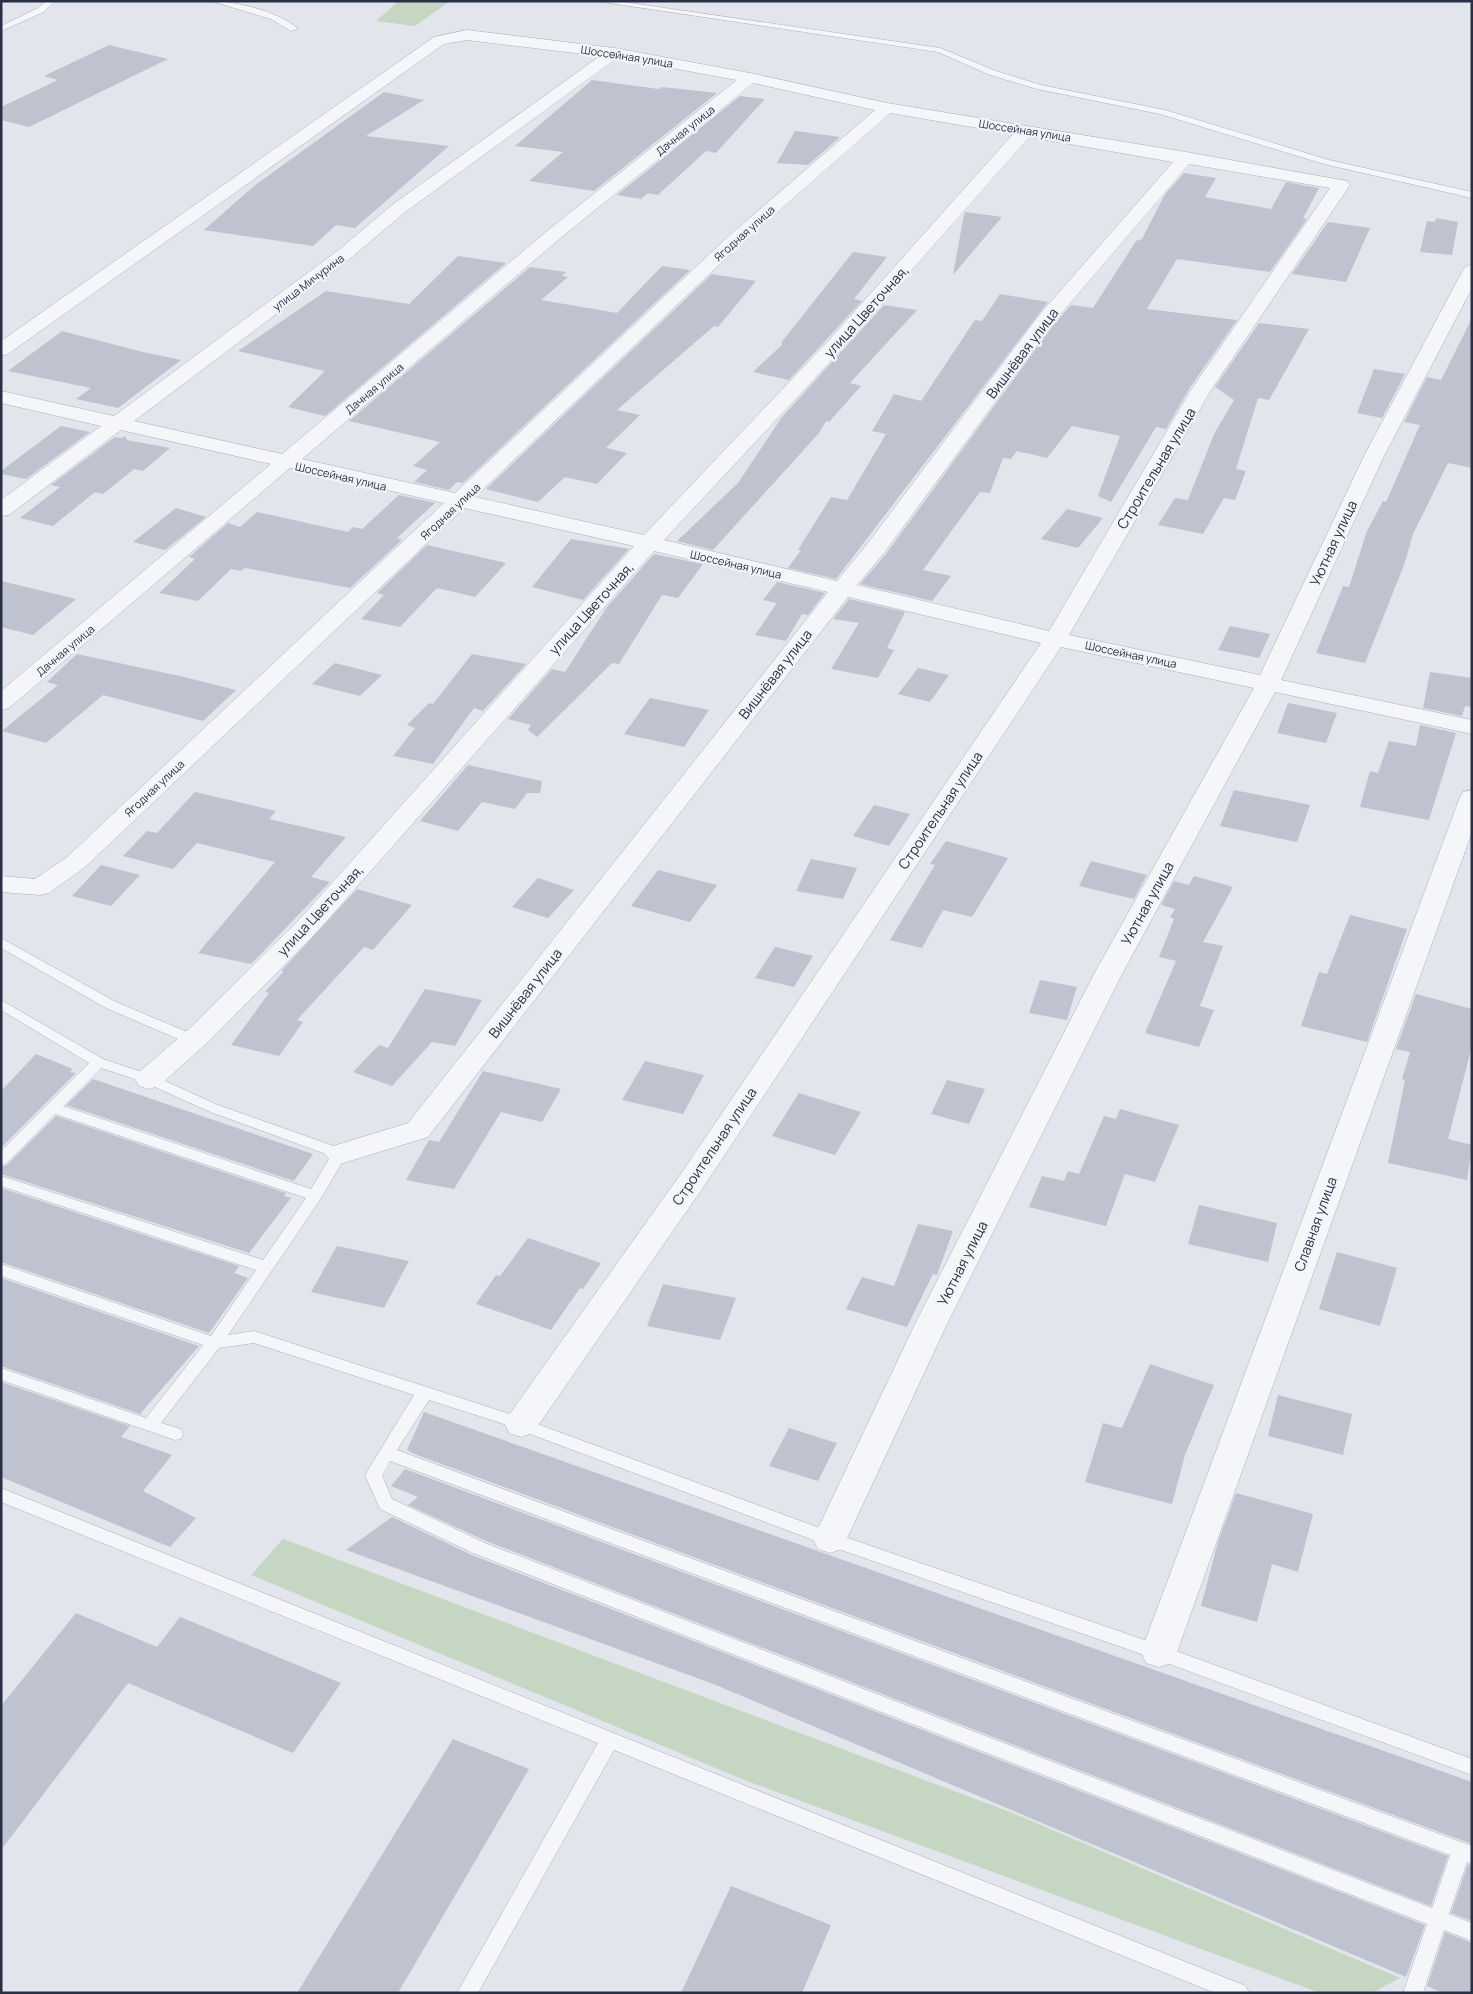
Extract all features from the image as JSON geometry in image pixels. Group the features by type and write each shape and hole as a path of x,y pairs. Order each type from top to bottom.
{"street":[{"name":"Шоссейная улица","path":"1,350 439,40 467,35 614,53 750,78 887,108 1186,157 1341,185"},
{"name":"улица Мичурина","path":"1,510 119,424 346,252 398,209 614,53"},
{"name":"Дачная улица","path":"1,703 558,231 750,78"},
{"name":"Ягодная улица","path":"1,884 40,887 75,863 736,239 887,108"},
{"name":"улица Цветочная,","path":"149,1079 200,1035 306,928 649,543 837,343 1026,130"},
{"name":"Вишнёвая улица","path":"340,1154 418,1130 876,548 1047,318 1186,157"},
{"name":"Строительная улица","path":"521,1424 691,1182 1055,638 1201,390 1341,185"},
{"name":"Уютная улица","path":"830,1539 931,1324 1108,974 1268,683 1374,456 1472,270"},
{"name":"Шоссейная улица","path":"1,397 459,502 649,543 1055,638 1472,727"},
{"name":"Славная улица","path":"1158,1652 1472,797"}],"lane":[{"path":"1,29 41,10 51,1"},
{"path":"214,1 274,17 294,30"},
{"path":"600,1 940,50 993,73 1040,88 1162,112 1327,162 1472,194"},
{"path":"1,942 111,1005 183,1036 200,1035"},
{"path":"1,1004 98,1062 149,1079 212,1108 340,1154 315,1196 214,1343 150,1425"},
{"path":"1,1160 98,1062"},
{"path":"52,1108 315,1196"},
{"path":"1,1181 266,1267"},
{"path":"1,1270 214,1343 254,1337 521,1424 830,1539 1158,1652 1472,1767"},
{"path":"1,1374 175,1434"},
{"path":"425,1392 372,1475 386,1504 479,1548 1472,1932"},
{"path":"386,1453 1467,1853 1438,1919 1413,1993"},
{"path":"1,1495 1239,1993"},
{"path":"467,1993 609,1740"}],"green space":[{"path":"399,1 450,1 415,26 376,21"},
{"path":"283,1539 1010,1812 1400,1978 1372,1993 1320,1993 747,1781 251,1575"}],"building":[{"path":"109,45 168,59 29,127 1,120 1,107 58,80 44,76"},
{"path":"592,80 659,89 662,87 717,93 594,191 529,181 563,152 515,146"},
{"path":"384,92 424,100 366,136 449,146 355,228 336,225 313,246 204,230 254,186"},
{"path":"740,96 765,99 716,153 706,151 658,195 648,193 641,199 617,195"},
{"path":"795,131 840,137 808,165 777,163"},
{"path":"1184,173 1216,178 1205,197 1271,209 1286,182 1319,188 1303,218 1307,219 1270,272 1177,259 1147,309 1237,320 1189,389 1166,429 1156,427 1111,502 1098,496 1120,436 1072,426 1047,458 1017,451 1011,459 1003,458 990,493 980,492 923,570 951,576 932,601 860,584 886,554 1055,323 1071,305 1093,308 1136,241 1142,239 1165,194"},
{"path":"966,212 1002,217 953,275 964,214"},
{"path":"1437,218 1458,222 1452,255 1420,252 1427,221 1434,222"},
{"path":"1328,222 1370,228 1346,282 1292,274"},
{"path":"853,252 887,257 854,299 862,301 789,380 753,372 783,344 781,343"},
{"path":"458,256 506,263 325,416 288,407 325,371 238,351 326,291 409,304"},
{"path":"662,266 690,270 463,483 457,482 449,490 414,482 427,470 413,466 440,442 349,421 530,267 566,272 562,276 568,277 541,300 617,313"},
{"path":"712,274 756,281 718,327 714,326 617,410 640,415 606,448 627,453 597,484 565,477 538,502 486,489"},
{"path":"1000,294 1048,302 836,579 788,568 801,550 798,550 831,497 847,500 886,434 872,431 894,394 921,401 975,320 982,321"},
{"path":"884,305 917,310 850,383 861,386 829,422 826,421 819,433 713,550 677,541 738,483 782,417"},
{"path":"1472,318 1472,468 1448,463 1413,534 1404,565 1365,663 1316,653 1343,586 1349,587 1367,531 1383,501 1386,502 1420,425 1404,422 1427,377 1441,380"},
{"path":"1259,323 1309,329 1269,400 1258,398 1236,469 1246,471 1235,500 1224,498 1203,534 1158,525 1175,498 1188,500 1214,434 1234,400 1215,387"},
{"path":"62,331 181,360 118,408 76,399 91,388 8,371"},
{"path":"1374,369 1405,374 1382,418 1357,413"},
{"path":"61,426 90,432 26,479 1,474 1,471"},
{"path":"125,436 127,440 170,448 143,471 134,469 103,494 95,492 53,526 20,518 60,487 51,485 115,437 122,438"},
{"path":"399,495 435,503 397,538 402,540 350,588 245,568 241,571 231,569 198,601 159,593 195,559 189,557 228,523 240,527 257,512 348,532 353,527 362,529"},
{"path":"176,508 206,517 165,550 133,542"},
{"path":"1067,509 1103,518 1078,548 1041,539"},
{"path":"571,539 629,549 583,600 532,587"},
{"path":"427,545 506,563 475,597 437,588 400,627 361,619 384,595 377,593"},
{"path":"654,554 703,564 678,598 662,595 619,664 612,663 537,737 528,730 531,725 508,719 552,669 565,672 607,607"},
{"path":"1,581 76,599 33,635 1,627"},
{"path":"777,582 825,593 808,615 802,614 786,641 755,635 777,603 763,600"},
{"path":"849,599 905,612 887,648 894,650 878,678 831,669 859,623 833,619"},
{"path":"1230,626 1270,634 1259,658 1218,650"},
{"path":"77,654 236,690 203,721 103,695 46,743 2,731 58,685 47,682"},
{"path":"472,654 526,664 483,711 474,708 433,764 393,756 415,728 407,725 429,703 433,704"},
{"path":"335,663 382,675 360,696 312,684"},
{"path":"918,668 949,675 930,702 898,694"},
{"path":"1430,672 1472,678 1472,707 1465,706 1462,716 1423,708"},
{"path":"650,698 709,710 684,747 624,734"},
{"path":"1288,703 1337,713 1326,743 1277,733"},
{"path":"1420,725 1456,733 1429,820 1360,807 1370,771 1378,773 1389,741 1416,746"},
{"path":"468,765 542,781 540,793 527,793 515,809 482,802 458,831 420,821"},
{"path":"1234,790 1310,805 1297,842 1220,826"},
{"path":"195,792 276,811 269,819 346,837 311,877 330,882 251,964 198,953 275,862 197,843 173,869 123,856 147,831 157,833"},
{"path":"874,805 910,814 889,846 853,836"},
{"path":"946,841 1008,858 972,917 943,910 922,948 890,940 935,865 930,864"},
{"path":"811,859 857,868 843,899 796,891"},
{"path":"1091,861 1147,875 1134,899 1079,886"},
{"path":"101,865 140,875 111,906 72,896"},
{"path":"658,870 717,885 690,922 631,906"},
{"path":"1194,876 1233,887 1203,942 1223,946 1200,1006 1214,1010 1199,1047 1145,1033 1176,961 1159,957 1174,919 1170,917 1175,909 1161,905 1174,881 1189,885"},
{"path":"538,878 574,890 548,918 512,907"},
{"path":"357,889 412,905 373,950 364,947 297,1020 303,1022 279,1056 231,1045 269,993 265,992 284,971 281,971"},
{"path":"1350,915 1407,929 1367,1042 1301,1026 1319,972 1327,974"},
{"path":"775,947 813,956 794,987 755,978"},
{"path":"1040,980 1077,987 1067,1020 1029,1013"},
{"path":"425,989 482,1000 455,1046 432,1042 392,1086 353,1072 379,1045 388,1048"},
{"path":"1416,994 1472,1009 1472,1046 1448,1139 1472,1145 1467,1180 1388,1163 1405,1080 1402,1079 1410,1052 1396,1049"},
{"path":"36,1054 73,1069 70,1072 76,1073 1,1148 1,1091"},
{"path":"645,1061 704,1075 683,1114 622,1100"},
{"path":"483,1071 561,1089 542,1122 501,1112 454,1189 406,1180 429,1140 439,1142"},
{"path":"93,1079 313,1154 294,1181 66,1105"},
{"path":"947,1080 985,1089 969,1124 931,1114"},
{"path":"799,1093 861,1112 835,1155 772,1136"},
{"path":"1120,1109 1179,1125 1155,1182 1125,1174 1106,1226 1029,1207 1042,1176 1064,1181 1068,1171 1079,1174 1104,1116 1116,1119"},
{"path":"56,1116 286,1193 284,1196 291,1198 249,1253 1,1174 1,1167 7,1165"},
{"path":"1,1188 239,1266 234,1273 248,1278 209,1333 1,1262"},
{"path":"1199,1205 1277,1223 1268,1262 1188,1244"},
{"path":"918,1224 953,1231 937,1275 933,1274 907,1327 846,1309 862,1277 894,1286"},
{"path":"528,1238 601,1263 583,1289 580,1288 551,1330 476,1304 496,1275 500,1276"},
{"path":"337,1246 409,1261 384,1308 311,1292"},
{"path":"1337,1252 1397,1268 1380,1326 1319,1309"},
{"path":"1,1278 199,1346 140,1414 1,1366"},
{"path":"663,1284 736,1298 720,1340 647,1326"},
{"path":"1150,1364 1214,1385 1185,1455 1172,1504 1085,1482 1103,1423 1122,1428"},
{"path":"1,1382 130,1426 121,1437 172,1455 143,1491 196,1518 170,1547 1,1477"},
{"path":"1278,1395 1352,1414 1343,1455 1268,1436"},
{"path":"424,1412 1472,1782 1472,1844 417,1455 407,1450"},
{"path":"789,1428 837,1443 818,1481 769,1466"},
{"path":"405,1469 1448,1856 1431,1906 486,1541 408,1505 418,1497 391,1486"},
{"path":"1236,1493 1313,1514 1298,1572 1272,1564 1257,1622 1201,1606 1218,1542"},
{"path":"392,1517 472,1555 1425,1925 1406,1977 716,1685 346,1550"},
{"path":"76,1613 157,1647 180,1617 341,1683 293,1753 128,1683 1,1850 1,1706"},
{"path":"453,1739 529,1769 398,1993 297,1993"},
{"path":"1468,1864 1472,1866 1472,1921 1451,1913"},
{"path":"731,1886 831,1925 802,1993 681,1993"},
{"path":"1445,1932 1472,1943 1472,1993 1443,1993 1427,1986"}]}
